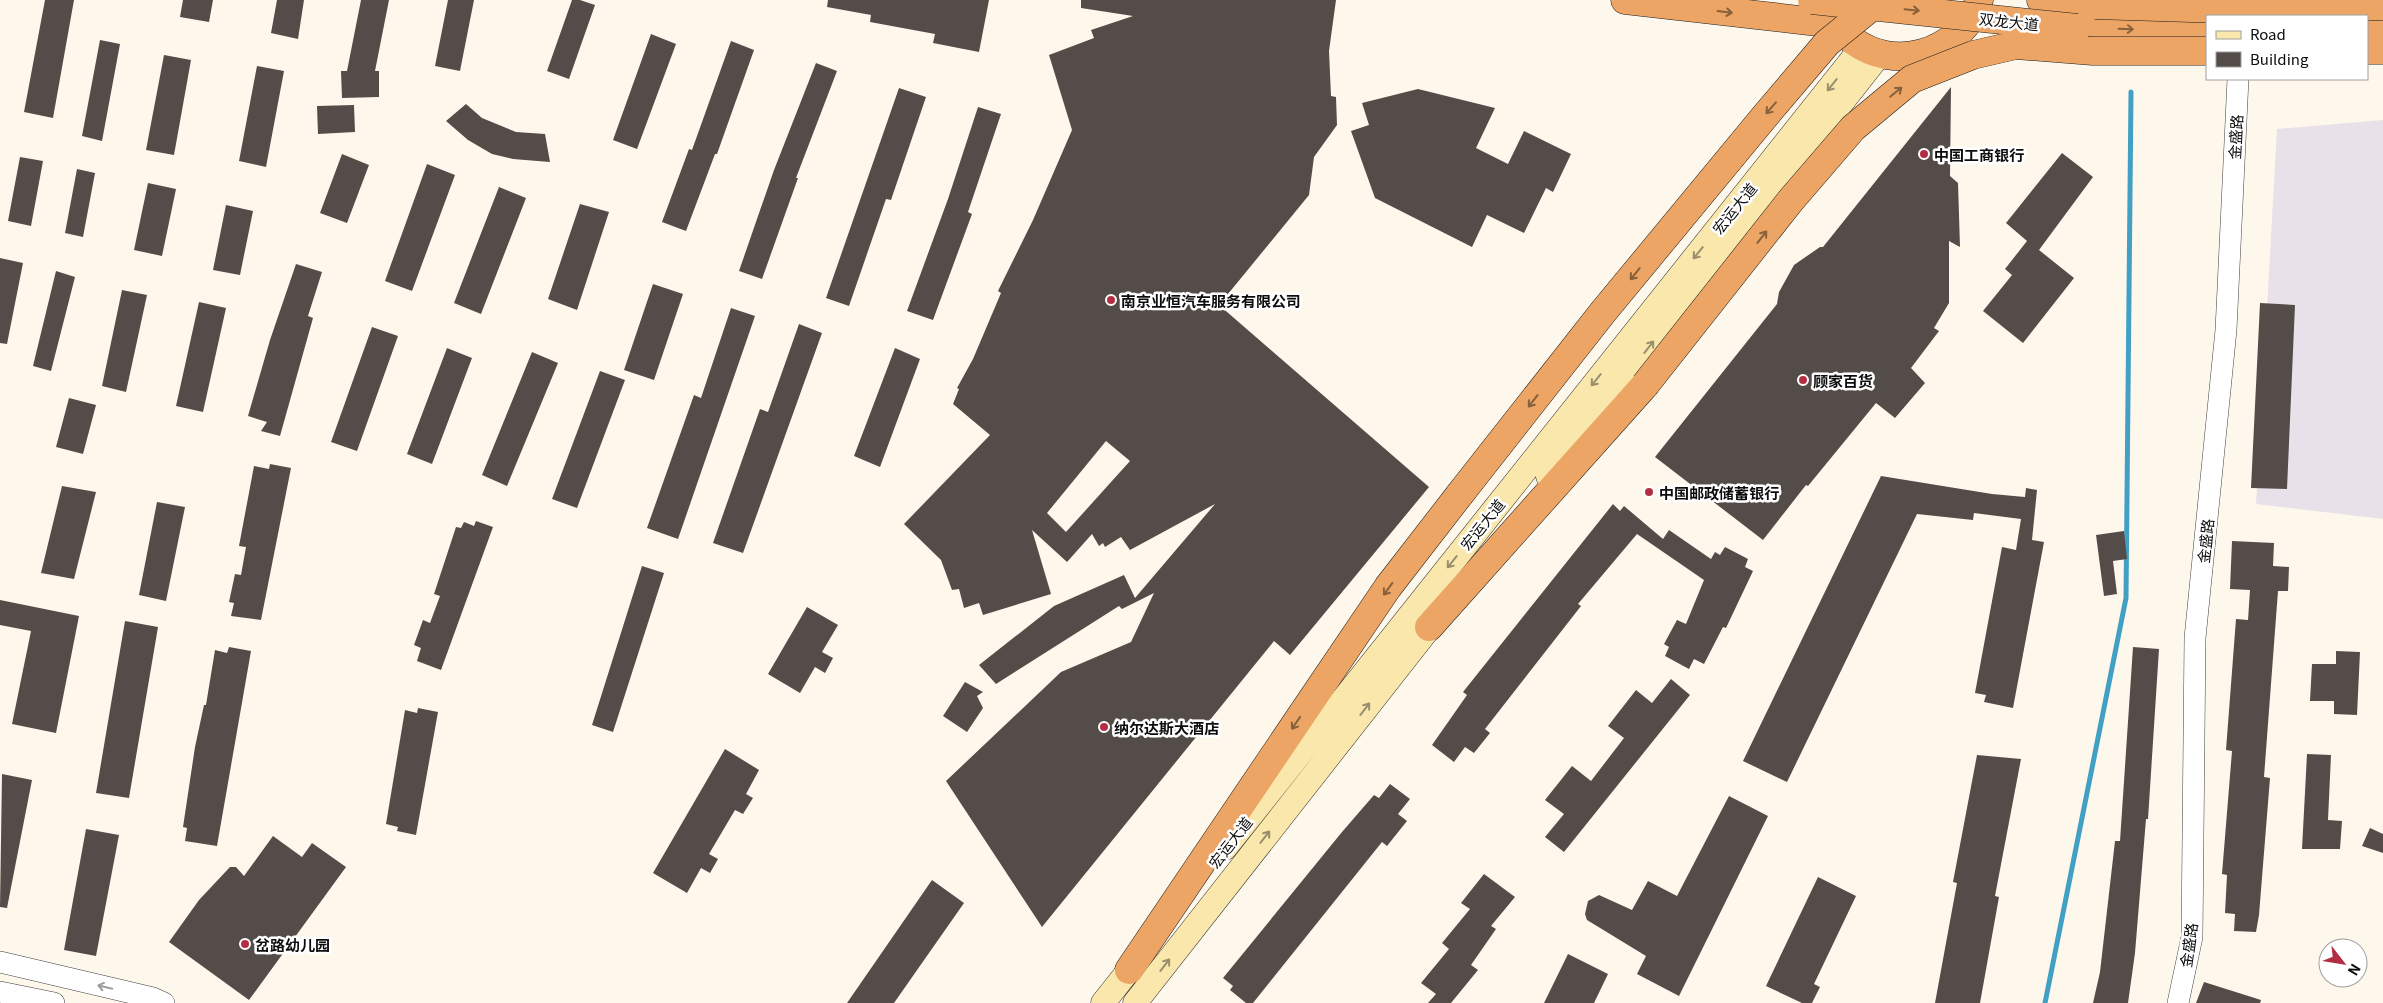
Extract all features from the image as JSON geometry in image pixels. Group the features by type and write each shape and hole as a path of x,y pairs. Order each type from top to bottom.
{"highway":[{"path":"1625,0 1835,24"},
{"name":"双龙大道","path":"1812,0 2077,28 2206,31"},
{"path":"1822,0 1835,24 1847,37 1871,50 1898,56 1923,54 1945,44 1964,28 1979,0"},
{"path":"1129,970 1388,587 1460,494 1609,305 1764,116 1828,43 1880,0"},
{"name":"双龙大道","path":"2041,0 2095,5 2255,10 2383,6"},
{"name":"双龙大道","path":"1964,28 2206,57"},
{"path":"2368,31 2383,30"},
{"path":"1429,627 1645,384 1791,200 1853,128 1912,79 1973,55 2016,45 2093,51 2206,51"},
{"path":"2368,50 2383,50"},
{"path":"2368,58 2383,58"}],"main road":[{"name":"宏运大道","path":"1135,1003 1429,627 1871,50"},
{"name":"宏运大道","path":"1103,1003 1871,50"}],"street":[{"path":"2242,15 2243,0"},
{"name":"金盛路","path":"2178,1003 2192,937 2195,638 2226,330 2238,80"},
{"path":"0,962 158,1000"},
{"path":"0,992 54,1003"}],"shaded area":[{"path":"2383,120 2383,519 2256,504 2277,129"}],"building":[{"path":"45,0 74,0 53,118 24,112"},
{"path":"183,0 213,0 209,22 180,17"},
{"path":"277,0 304,0 298,39 271,33"},
{"path":"361,0 389,0 375,71 379,71 379,97 342,98 341,71 347,71"},
{"path":"448,0 474,0 460,71 435,66"},
{"path":"572,0 580,0 595,5 569,79 547,71"},
{"path":"828,0 989,0 979,52 933,43 935,34 870,22 871,15 827,7"},
{"path":"1081,0 1336,0 1329,51 1331,96 1336,97 1337,125 1314,157 1309,195 1219,305 1429,487 1290,655 1274,641 1042,927 946,781 1061,672 1131,642 1154,593 1122,609 1119,606 996,684 979,665 1054,606 1124,575 1135,598 1215,504 1130,550 1121,537 1105,547 1103,543 1099,546 1092,534 1067,562 1032,530 1051,594 983,615 979,603 964,608 959,589 952,590 941,560 904,524 990,435 953,404 959,389 957,388 973,359 1001,293 998,291 1033,220 1072,130 1049,55 1094,38 1091,30 1133,16 1081,8","holes":["1106,441 1130,461 1066,532 1047,513"]},
{"path":"651,34 676,44 637,149 613,140"},
{"path":"100,40 120,44 102,141 82,136"},
{"path":"731,41 754,50 717,154 715,154 686,231 662,222 689,149 692,150"},
{"path":"164,55 191,60 174,155 146,150"},
{"path":"816,63 837,71 796,178 798,178 762,279 739,271 774,170"},
{"path":"257,66 284,71 266,167 239,161"},
{"name":"顾家百货","path":"1951,87 1950,176 1958,183 1960,247 1949,241 1949,303 1934,328 1939,331 1911,368 1925,383 1895,418 1876,403 1808,486 1806,485 1763,540 1655,457 1777,304 1779,292 1794,265 1820,247 1823,247"},
{"path":"899,88 926,97 891,200 886,199 849,306 826,298"},
{"path":"1418,89 1495,108 1476,148 1508,164 1524,131 1571,154 1553,192 1546,188 1524,233 1487,215 1472,247 1375,198 1351,131 1369,125 1362,103"},
{"path":"466,104 482,118 516,132 545,134 550,162 513,159 492,154 468,140 446,121"},
{"path":"354,105 355,132 318,134 317,106"},
{"path":"978,107 1001,114 968,212 972,214 933,320 907,311 948,199"},
{"path":"2062,153 2093,177 2039,250 2074,278 2023,343 1983,311 2012,275 2005,269 2027,241 2006,223"},
{"path":"342,154 369,165 347,223 320,213"},
{"path":"20,157 43,161 31,226 8,221"},
{"path":"427,164 455,175 412,291 385,281"},
{"path":"77,169 95,173 83,237 65,233"},
{"path":"148,183 176,189 162,256 134,250"},
{"path":"499,187 526,198 481,314 454,303"},
{"path":"580,204 609,212 577,310 548,299"},
{"path":"226,205 253,211 240,275 213,270"},
{"path":"0,258 23,263 7,344 0,343"},
{"path":"296,264 322,272 308,316 313,318 280,436 261,431 267,422 248,416 270,340"},
{"path":"56,271 75,277 51,371 33,366"},
{"path":"653,284 683,294 654,380 624,370"},
{"path":"122,290 147,295 126,392 102,386"},
{"path":"199,302 226,308 203,412 176,406"},
{"path":"2260,303 2295,305 2287,489 2251,488"},
{"path":"731,308 755,316 678,539 647,528 694,395 701,398"},
{"path":"799,324 822,333 743,553 713,543 760,409 768,412"},
{"path":"372,327 398,336 357,451 331,442"},
{"path":"447,348 472,358 432,464 407,454"},
{"path":"895,348 920,359 880,467 854,456"},
{"path":"532,352 558,363 507,486 482,475"},
{"path":"600,371 625,380 577,508 552,499"},
{"path":"69,398 96,405 83,454 56,447"},
{"path":"270,464 291,468 261,620 231,616 234,603 229,602 235,574 241,575 246,547 239,546 254,466 269,469"},
{"path":"1881,476 1992,494 2025,497 2026,488 2037,490 2032,540 2044,542 2013,708 1984,702 1986,695 1975,693 2002,547 2016,550 2021,519 1974,513 1973,520 1917,514 1787,782 1743,761"},
{"path":"62,486 96,492 74,579 41,573"},
{"path":"157,502 185,507 166,601 139,595"},
{"path":"1613,504 1620,511 1624,506 1663,539 1669,530 1711,559 1715,552 1720,555 1725,547 1748,559 1745,567 1753,571 1726,628 1723,627 1704,664 1694,659 1689,669 1665,656 1669,647 1664,644 1677,620 1686,624 1704,580 1637,534 1578,604 1581,606 1485,729 1490,733 1474,753 1465,747 1454,762 1432,745 1467,695 1463,692"},
{"path":"476,521 493,527 441,670 417,661 421,648 414,645 423,620 430,623 440,596 434,594 456,527 461,528 464,522 474,526"},
{"path":"2124,531 2127,559 2113,561 2117,594 2104,596 2096,535"},
{"path":"2232,541 2274,543 2273,566 2289,567 2288,591 2278,591 2264,777 2270,778 2256,932 2234,931 2235,914 2225,913 2227,875 2222,874 2232,751 2226,750 2236,619 2248,620 2250,590 2230,589"},
{"path":"642,566 664,573 613,732 592,725"},
{"path":"0,600 79,616 56,733 12,724 31,631 0,625"},
{"path":"807,607 838,625 822,652 833,658 825,673 815,667 800,693 768,674"},
{"path":"125,621 158,627 129,798 96,793"},
{"path":"229,647 251,651 217,846 185,841 187,828 183,827 195,747 204,705 206,705 215,650 227,653"},
{"path":"2133,647 2159,649 2148,819 2146,819 2135,953 2128,1003 2093,1003 2100,972 2115,841 2120,841"},
{"path":"2336,651 2360,652 2357,715 2334,714 2334,701 2310,701 2312,664 2336,664"},
{"path":"1671,679 1690,695 1564,852 1545,837 1564,814 1545,800 1572,766 1591,781 1624,738 1608,726 1636,690 1652,703"},
{"path":"965,682 983,692 977,696 983,708 967,732 943,716"},
{"path":"418,708 438,712 416,835 397,831 398,827 386,824 405,710 417,713"},
{"path":"725,749 759,770 746,794 753,798 743,814 735,810 709,854 718,859 710,873 701,868 687,893 653,873"},
{"path":"2307,754 2331,755 2328,820 2342,821 2340,849 2302,849"},
{"path":"1977,755 2021,759 1995,896 1999,897 1980,1003 1935,1003 1957,883 1953,882"},
{"path":"2,774 32,780 7,908 0,907"},
{"path":"1390,784 1410,799 1398,814 1407,821 1387,846 1382,842 1253,1003 1246,1003 1230,990 1233,986 1223,978 1342,832 1374,795 1379,798"},
{"path":"1729,796 1768,816 1679,996 1637,974 1646,956 1587,920 1585,914 1588,901 1599,895 1632,910 1648,881 1677,896"},
{"path":"2370,828 2383,834 2383,853 2362,846"},
{"path":"86,829 119,835 96,956 64,950"},
{"path":"273,836 302,857 312,843 346,867 249,1000 169,942 199,900 230,867 236,867 244,876"},
{"path":"1484,874 1515,897 1491,926 1496,929 1471,965 1478,970 1451,1003 1428,1003 1436,994 1421,983 1449,949 1442,943 1470,909 1461,903"},
{"path":"1818,877 1856,896 1814,984 1820,987 1812,1003 1802,1003 1766,986"},
{"path":"932,880 964,903 894,1003 847,1003"},
{"path":"1568,954 1608,974 1594,1003 1544,1003"},
{"path":"2204,982 2261,1000 2260,1003 2196,1003"}],"waterway":[{"path":"2045,1003 2126,598 2131,92"}],"place":[{"name":"中国工商银行","path":"1924,154"},
{"name":"南京业恒汽车服务有限公司","path":"1111,300"},
{"name":"顾家百货","path":"1803,380"},
{"name":"中国邮政储蓄银行","path":"1649,492"},
{"name":"纳尔达斯大酒店","path":"1104,727"},
{"name":"岔路幼儿园","path":"245,944"}]}
